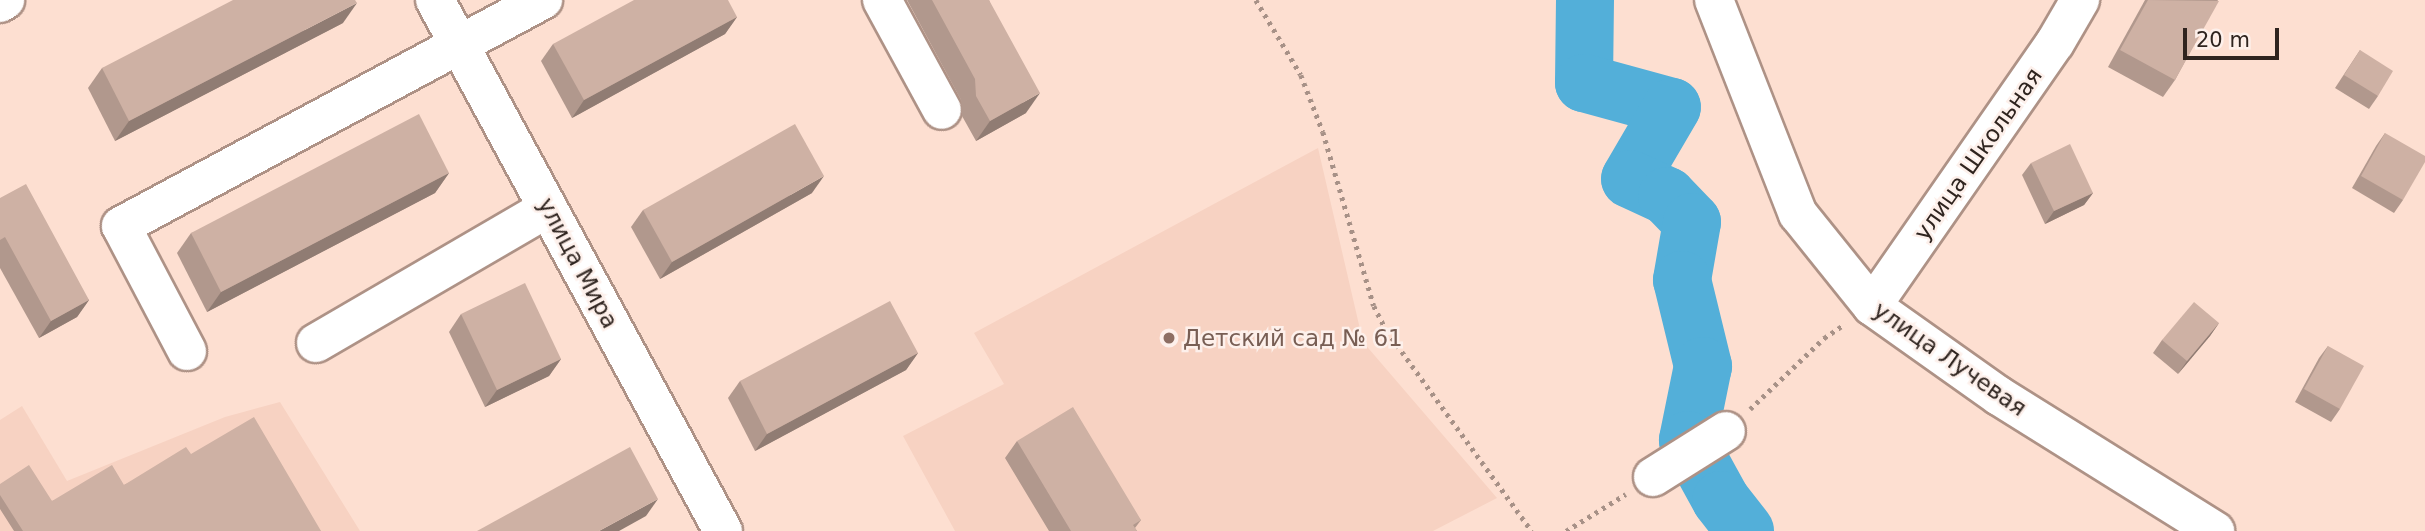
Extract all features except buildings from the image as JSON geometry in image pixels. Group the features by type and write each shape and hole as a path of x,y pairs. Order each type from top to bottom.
{"street":[{"path":"0,3 5,0"},
{"name":"улица Мира","path":"435,0 722,529"},
{"path":"187,351 121,226 543,0"},
{"path":"883,0 942,110"},
{"name":"улица Лучевая","path":"1714,0 1798,214 1872,306 1999,396 2215,531"},
{"name":"улица Школьная","path":"1872,306 2055,43 2080,0"},
{"path":"316,343 548,208"},
{"path":"1653,477 1726,431"}],"path":[{"path":"1256,0 1301,75 1315,109 1374,306 1387,331 1532,531"},
{"path":"1726,431 1824,338 1872,306"},
{"path":"1566,531 1653,477"}],"shaded area":[{"name":"Детский сад № 61","path":"1318,148 1363,342 1497,498 1433,531 955,531 903,436 1004,384 974,333"},
{"path":"280,402 360,531 0,531 0,420 22,406 67,481 225,417"}],"waterway":[{"path":"1585,0 1584,83 1672,107 1630,179 1667,196 1692,222 1682,280 1703,366 1688,440 1721,500 1745,531"}],"place":[{"name":"Детский сад № 61","path":"1169,338"}]}
